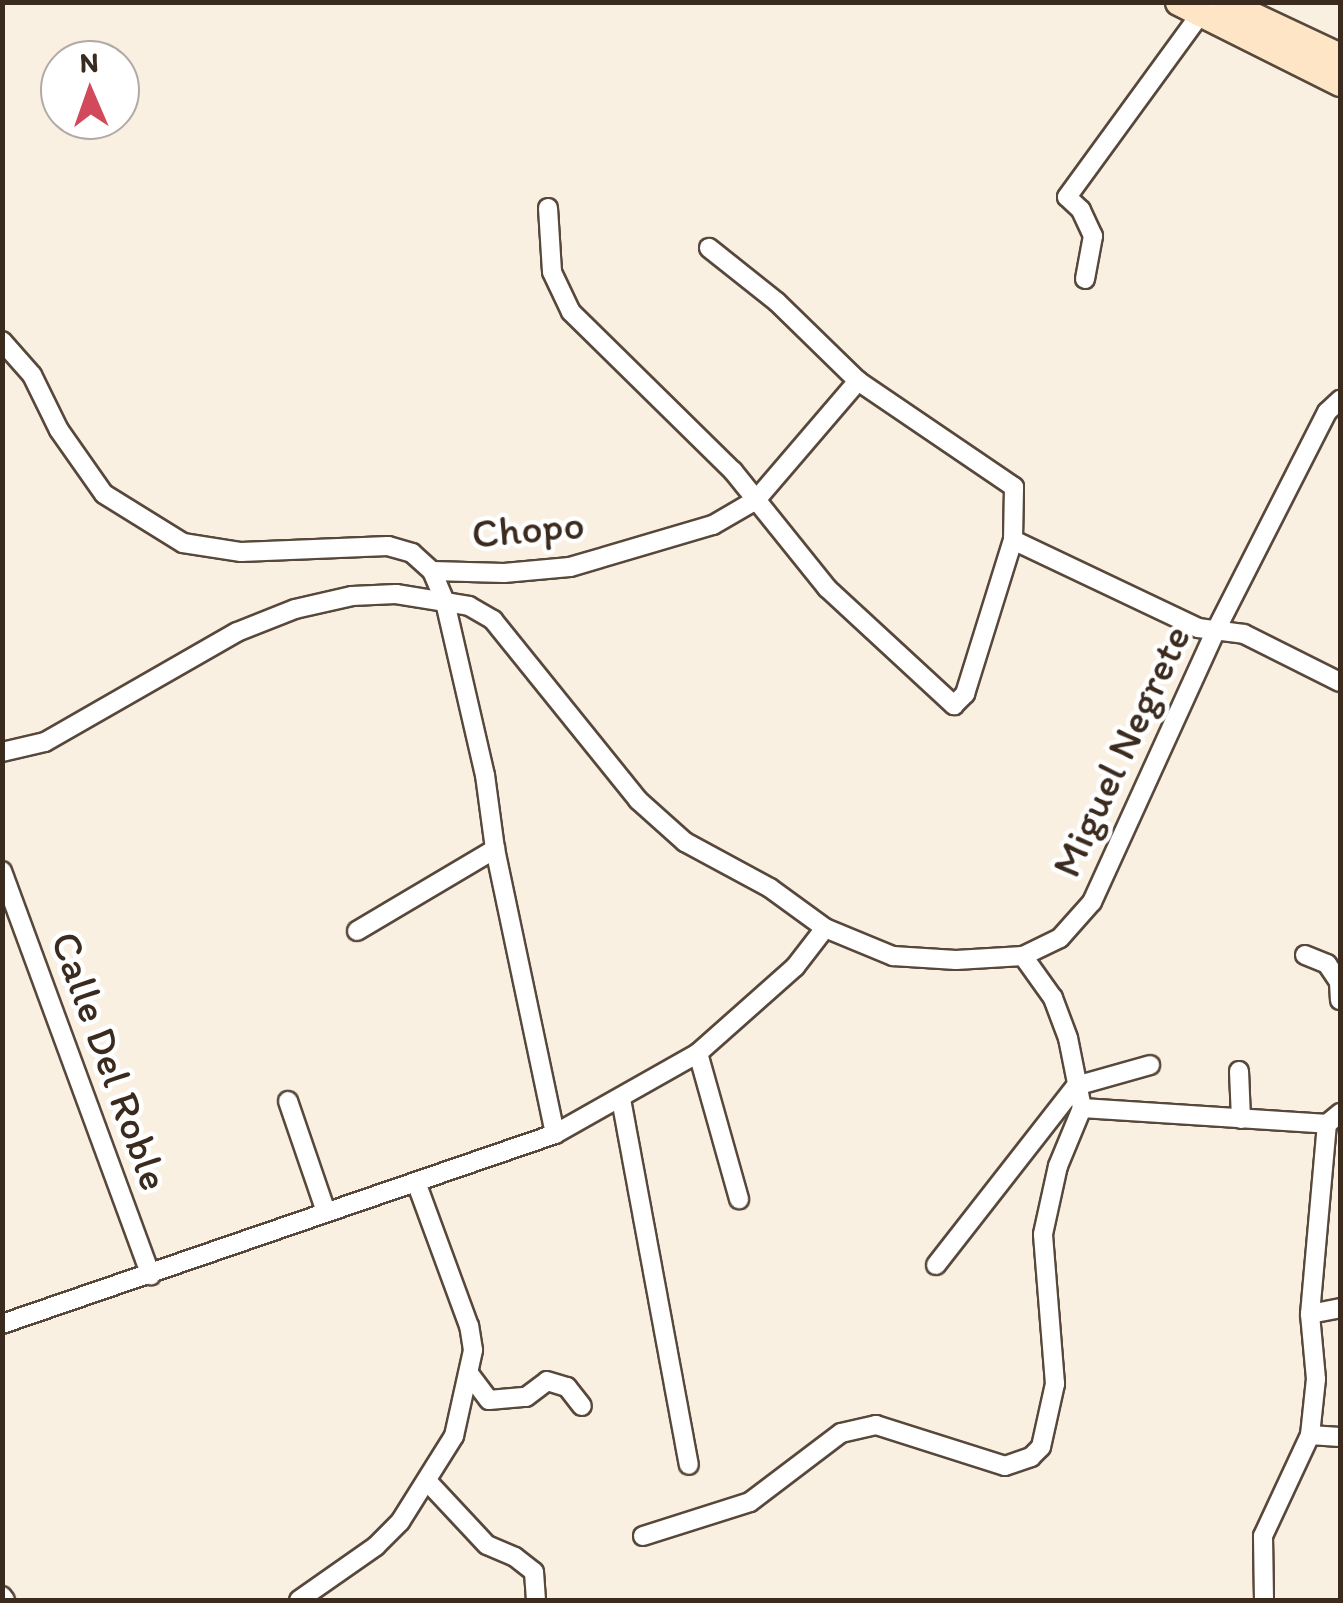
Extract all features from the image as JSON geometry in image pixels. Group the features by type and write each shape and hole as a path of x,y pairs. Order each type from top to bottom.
{"main road":[{"path":"1178,2 1212,6 1340,56"},
{"path":"1212,6 1340,84"}],"street":[{"path":"1085,279 1094,236 1081,210 1067,197 1212,6"},
{"path":"548,208 552,272 570,312 733,471 827,588 954,704 965,694 1013,540 1014,488 858,381 777,302 709,248"},
{"name":"Chopo","path":"2,341 32,375 59,430 104,494 182,543 242,552 388,546 412,552 432,571 504,573 570,567 713,525 756,500 858,381"},
{"name":"Miguel Negrete","path":"2,752 45,742 220,641 294,609 352,596 396,594 469,606 493,620 638,800 686,842 770,888 825,928 893,956 956,960 1023,956 1060,938 1092,902 1216,630 1328,412 1340,400"},
{"path":"1013,540 1198,628 1244,634 1340,682"},
{"path":"432,571 445,602 485,774 495,849 555,1134"},
{"path":"357,931 495,849"},
{"name":"Calle Del Roble","path":"2,871 151,1275"},
{"path":"2,1324 326,1212 417,1185 555,1134 698,1053 795,968 825,928"},
{"path":"1305,954 1326,964 1339,982 1340,1000"},
{"path":"643,1536 750,1502 841,1433 876,1425 1005,1466 1032,1457 1045,1436 1055,1384 1043,1234 1058,1166 1082,1108 1068,1038 1053,998 1023,956"},
{"path":"698,1053 739,1198"},
{"path":"936,1265 1076,1086 1150,1064"},
{"path":"1239,1070 1241,1118"},
{"path":"622,1099 690,1466"},
{"path":"288,1101 326,1212"},
{"path":"1082,1108 1241,1118 1334,1119 1310,1314 1316,1379 1310,1434 1263,1536 1264,1600"},
{"path":"299,1600 376,1546 428,1482 454,1436 470,1375 469,1326 417,1185"},
{"path":"1310,1314 1340,1308"},
{"path":"470,1375 490,1400 526,1397 548,1382 567,1387 582,1406"},
{"path":"1310,1434 1340,1437"},
{"path":"428,1482 486,1545 515,1556 534,1572 536,1600"}]}
